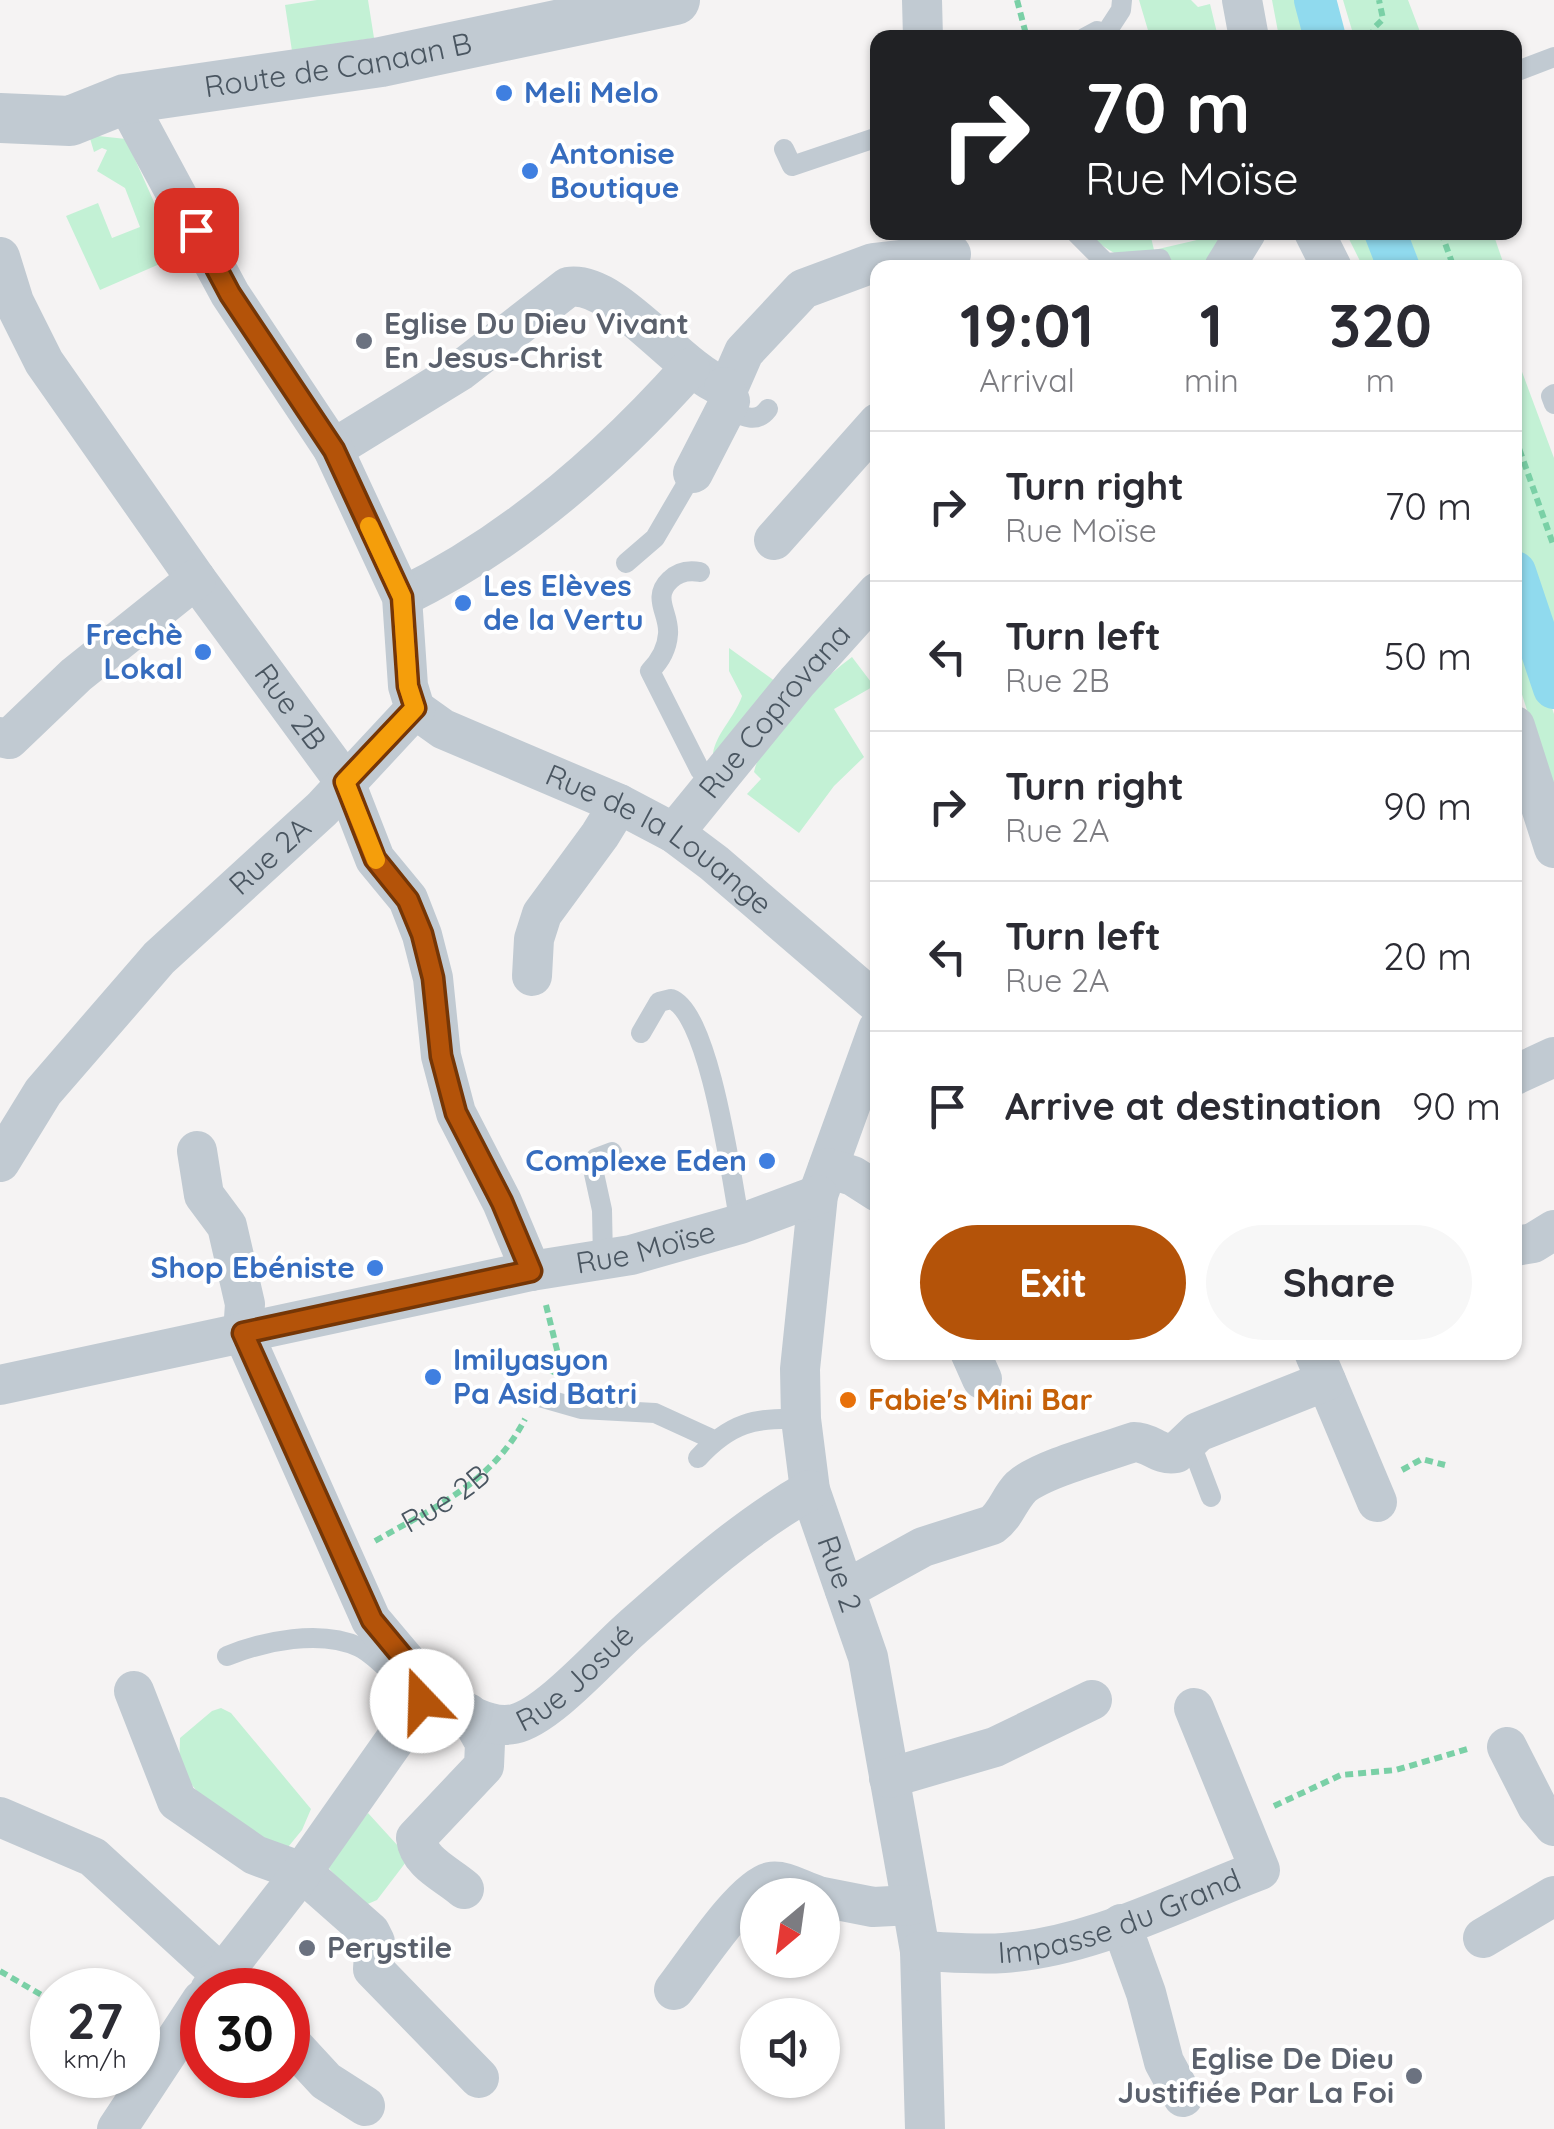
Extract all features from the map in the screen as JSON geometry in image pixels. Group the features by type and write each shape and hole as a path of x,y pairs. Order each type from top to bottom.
{"street":[{"name":"Route de Canaan B","path":"0,118 70,121 125,99 381,62 675,0"},
{"path":"922,0 923,30"},
{"path":"1242,0 1248,30"},
{"path":"125,99 230,294 334,450 402,597 408,686 415,708"},
{"path":"887,260 950,251"},
{"name":"Rue 2B","path":"0,257 14,302 44,362 345,782 375,859 408,900 433,978 441,1056 456,1113 502,1202 531,1271"},
{"path":"402,597 439,579 544,508 645,419 730,384 744,352 802,289 870,263"},
{"path":"334,450 460,371 568,287 593,289 632,316 714,388"},
{"path":"693,473 714,388"},
{"path":"774,540 870,432"},
{"path":"0,737 9,739 76,674 196,579"},
{"name":"Rue Coprovana","path":"674,833 870,601"},
{"name":"Rue 2A","path":"0,1162 43,1092 160,958 322,809 415,708"},
{"name":"Rue de la Louange","path":"415,708 443,729 618,804 674,833 870,997"},
{"path":"1522,748 1554,848"},
{"path":"532,976 534,939 542,914 618,804"},
{"name":"Rue 2","path":"870,1052 824,1181 800,1369 801,1419 810,1490 868,1657 912,1905 920,1951 925,2129"},
{"path":"1522,1072 1554,1057"},
{"path":"197,1151 204,1195 226,1226 245,1304 243,1333"},
{"path":"824,1181 853,1176 870,1187"},
{"name":"Rue Moïse","path":"0,1384 531,1271 630,1255 740,1224 824,1181"},
{"path":"1522,1244 1554,1230"},
{"name":"Rue Josué","path":"243,1333 372,1620 426,1695 488,1722 512,1725 535,1715 634,1625 772,1511 810,1490"},
{"path":"845,1590 923,1547 992,1525 1024,1485 1041,1474 1134,1442 1145,1443 1160,1454 1176,1453 1198,1432 1320,1367 1377,1502"},
{"path":"134,1690 177,1800 255,1856 302,1872 370,1932 375,1942 373,1968 479,2078"},
{"path":"233,1968 426,1695"},
{"path":"889,1778 996,1747 1092,1700"},
{"name":"Impasse du Grand","path":"920,1951 1004,1953 1047,1946 1121,1924 1260,1870 1194,1708"},
{"path":"464,1889 436,1869 418,1848 416,1838 484,1766 485,1743 468,1714"},
{"path":"1507,1747 1536,1806 1554,1826"},
{"path":"0,1817 93,1857 198,1968"},
{"path":"1483,1938 1554,1896"},
{"path":"840,1901 873,1908 912,1905"},
{"path":"674,1990 740,1905"},
{"path":"1121,1924 1146,1993 1164,2062 1183,2097"},
{"path":"117,2129 180,2042"},
{"path":"310,2064 326,2081 365,2106"}],"lane":[{"path":"1107,30 1122,10 1122,0"},
{"path":"1522,69 1554,57"},
{"path":"784,150 792,166 870,141"},
{"path":"1083,240 1104,260"},
{"path":"714,388 753,419 762,417 768,409"},
{"path":"1554,394 1554,404"},
{"path":"626,562 655,538 693,473"},
{"path":"700,572 675,575 663,587 660,595 669,631 663,654 650,671 700,770 713,786"},
{"path":"641,1033 659,1002 670,999 685,1008 712,1077 740,1224"},
{"path":"603,1259 602,1210 593,1169 596,1158 612,1152"},
{"path":"540,1398 581,1409 655,1413 714,1440"},
{"path":"698,1458 714,1440 739,1426 766,1417 801,1419"},
{"path":"1189,1439 1211,1497"},
{"path":"228,1656 251,1648 308,1639 356,1646 426,1695"}],"path":[{"path":"1017,0 1024,30"},
{"path":"1373,30 1383,19 1380,0"},
{"path":"1522,457 1554,547"},
{"name":"Rue 2B","path":"343,1558 488,1472 540,1398 559,1358 544,1295 531,1271"},
{"path":"1241,1821 1341,1775 1396,1770 1482,1746 1507,1747"},
{"path":"0,1970 30,1988"}],"green space":[{"path":"317,0 368,0 374,38 292,51 285,5"},
{"path":"1139,0 1191,0 1198,7 1210,4 1216,30 1148,30"},
{"path":"1272,0 1304,0 1315,30 1278,30"},
{"path":"1343,0 1408,0 1419,30 1352,30"},
{"path":"89,135 126,139 178,256 100,290 66,216 98,203 112,238 140,227 125,188 97,171 107,150 94,152"},
{"path":"1095,240 1152,240 1154,250 1197,240 1223,240 1213,260 1129,260"},
{"path":"1350,240 1379,240 1387,260 1360,260"},
{"path":"1410,240 1495,240 1502,260 1418,260"},
{"path":"1522,372 1554,458 1554,652 1522,562"},
{"path":"1522,616 1554,714 1554,797 1522,694"},
{"path":"729,648 779,684 713,754 742,696 729,671"},
{"path":"852,657 870,681 870,688 834,709 864,757 834,786 799,833 747,794 761,779 754,772 768,741 824,680"},
{"path":"221,1708 231,1713 311,1809 302,1830 284,1852 200,1795 179,1769 180,1738"},
{"path":"368,1813 409,1858 377,1900 363,1906 326,1865"}],"waterway":[{"path":"1315,0 1323,30"},
{"path":"1388,240 1396,260"},
{"path":"1522,593 1554,688"}],"slow traffic":[{"path":"369,526 402,597 408,686 415,708 345,782 376,860"}],"place":[{"name":"Meli Melo","path":"504,93"},
{"name":"Antonise Boutique","path":"530,171"},
{"name":"Eglise Du Dieu Vivant En Jesus-Christ","path":"364,341"},
{"name":"Les Elèves de la Vertu","path":"463,603"},
{"name":"Frechè Lokal","path":"203,652"},
{"name":"Complexe Eden","path":"767,1161"},
{"name":"Shop Ebéniste","path":"375,1268"},
{"name":"Imilyasyon Pa Asid Batri","path":"433,1377"},
{"name":"Fabie's Mini Bar","path":"848,1400"},
{"name":"Perystile","path":"307,1948"},
{"name":"Eglise De Dieu Justifiée Par La Foi","path":"1414,2076"}],"route":[{"path":"196,230 230,294 334,450 402,597 408,686 415,708 345,782 375,859 408,900 422,934 433,978 441,1056 456,1113 502,1202 531,1271 243,1333 372,1620 430,1690 422,1701"}]}
